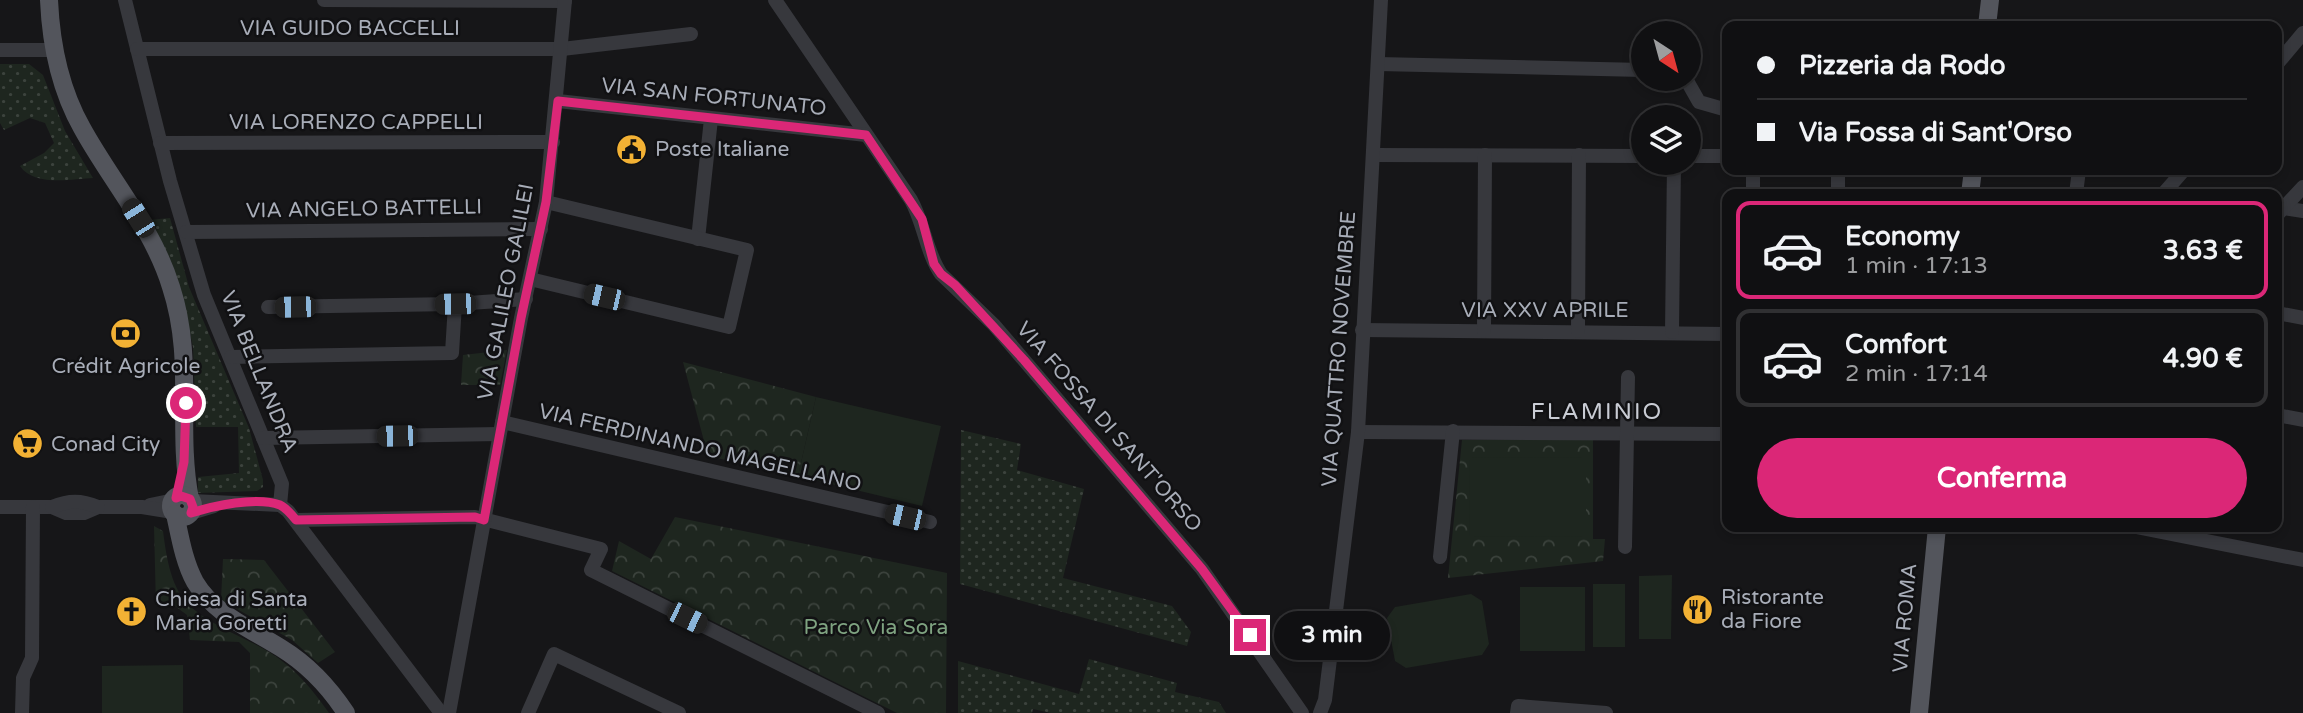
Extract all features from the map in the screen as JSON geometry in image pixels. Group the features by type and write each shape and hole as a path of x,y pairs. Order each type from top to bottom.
{"main road":[{"path":"49,0 54,50 62,80 78,120 149,236 171,286 181,322 186,366 182,506 184,551 196,583 214,605 306,667 346,713"},
{"path":"1988,21 1990,0"},
{"name":"VIA ROMA","path":"1919,713 1937,532"}],"street":[{"name":"VIA BELLANDRA","path":"125,0 160,143 204,295 282,484 280,505"},
{"path":"324,0 565,1"},
{"name":"VIA FOSSA DI SANT'ORSO","path":"775,0 922,219 934,264 941,274 1002,334 1202,569 1303,711"},
{"name":"VIA QUATTRO NOVEMBRE","path":"1324,709 1358,432 1381,0"},
{"name":"VIA GALILEO GALILEI","path":"449,713 500,428 546,202 558,101 565,1"},
{"path":"2282,58 2303,33"},
{"name":"VIA GUIDO BACCELLI","path":"136,49 562,49 691,34"},
{"path":"0,50 54,50"},
{"path":"1378,64 1631,70"},
{"path":"1693,91 1699,102 1722,109"},
{"name":"VIA SAN FORTUNATO","path":"558,101 866,135"},
{"path":"698,239 711,119"},
{"name":"VIA LORENZO CAPPELLI","path":"160,143 553,142"},
{"path":"1373,155 1631,156"},
{"path":"1484,331 1485,155"},
{"path":"1578,331 1579,155"},
{"path":"1701,156 1722,156"},
{"path":"1672,332 1674,175"},
{"path":"2167,189 2180,175"},
{"path":"2282,209 2303,187"},
{"path":"530,279 729,327 747,250 546,202"},
{"path":"2282,211 2303,211"},
{"name":"VIA ANGELO BATTELLI","path":"186,232 541,229"},
{"path":"268,307 455,304 526,299"},
{"path":"231,357 452,353 455,304"},
{"path":"2282,314 2303,318"},
{"name":"VIA XXV APRILE","path":"1362,330 1722,334"},
{"path":"1625,547 1628,377"},
{"path":"2282,416 2303,420"},
{"name":"VIA FERDINANDO MAGELLANO","path":"263,438 500,428 930,522"},
{"path":"1440,557 1452,431"},
{"path":"1358,432 1722,434"},
{"path":"0,507 52,507 66,501 84,501 98,507 280,505 296,520 441,713"},
{"path":"22,713 23,678 32,658 33,507"},
{"path":"296,520 475,517 601,549 591,570 878,713"},
{"path":"2161,532 2303,560"},
{"path":"528,713 554,654 679,713"},
{"path":"1517,713 1518,706 1606,713"}],"green space":[{"path":"0,64 29,64 43,75 65,131 93,178 44,179 26,173 20,166 44,153 54,143 45,123 30,118 4,130 0,123"},
{"path":"170,218 189,287 249,428 263,480 263,487 257,491 198,493 198,477 239,473 238,427 196,427 193,347 183,301 149,220"},
{"path":"507,350 500,385 461,385 463,355"},
{"path":"683,362 816,397 798,476 708,456"},
{"path":"816,397 941,426 922,506 798,476"},
{"path":"961,430 1021,444 1017,470 1084,489 1063,578 1172,606 1191,632 1187,646 960,584"},
{"path":"1593,438 1593,539 1605,539 1603,561 1448,578 1462,440"},
{"path":"1586,457 1586,536 1470,537 1469,458"},
{"name":"Parco Via Sora","path":"675,517 947,573 946,713 897,713 612,571 619,541 651,559"},
{"path":"154,526 163,531 172,578 186,602 215,624 269,652 287,665 310,688 329,713 250,713 250,653 239,642 190,640 187,615 175,606 156,606"},
{"path":"223,559 264,560 335,652 318,663 292,640 221,600"},
{"path":"1672,575 1671,639 1639,639 1639,576"},
{"path":"1593,584 1625,584 1625,647 1593,647"},
{"path":"1520,587 1585,587 1585,651 1520,651"},
{"path":"1471,594 1482,601 1489,644 1482,655 1406,668 1395,661 1387,618 1395,607"},
{"path":"1089,659 1177,683 1175,692 1219,702 1226,713 1051,713 1033,709 1032,713 958,713 958,661 1079,694"},
{"path":"183,665 183,713 102,713 102,666"}],"place":[{"name":"Poste Italiane","path":"632,149"},
{"name":"Crédit Agricole","path":"126,334"},
{"name":"Conad City","path":"28,444"},
{"name":"Ristorante da Fiore","path":"1698,609"},
{"name":"Chiesa di Santa Maria Goretti","path":"132,611"}],"district":[{"name":"FLAMINIO","path":"1597,412"}],"route":[{"path":"186,403 184,462 176,498 181,496 190,499 193,507 191,513 218,504 264,504 280,505 296,520 475,517 484,520 521,318 546,202 558,101 866,135 922,219 930,253 941,274 994,325 1024,360 1202,569 1250,635"}]}
